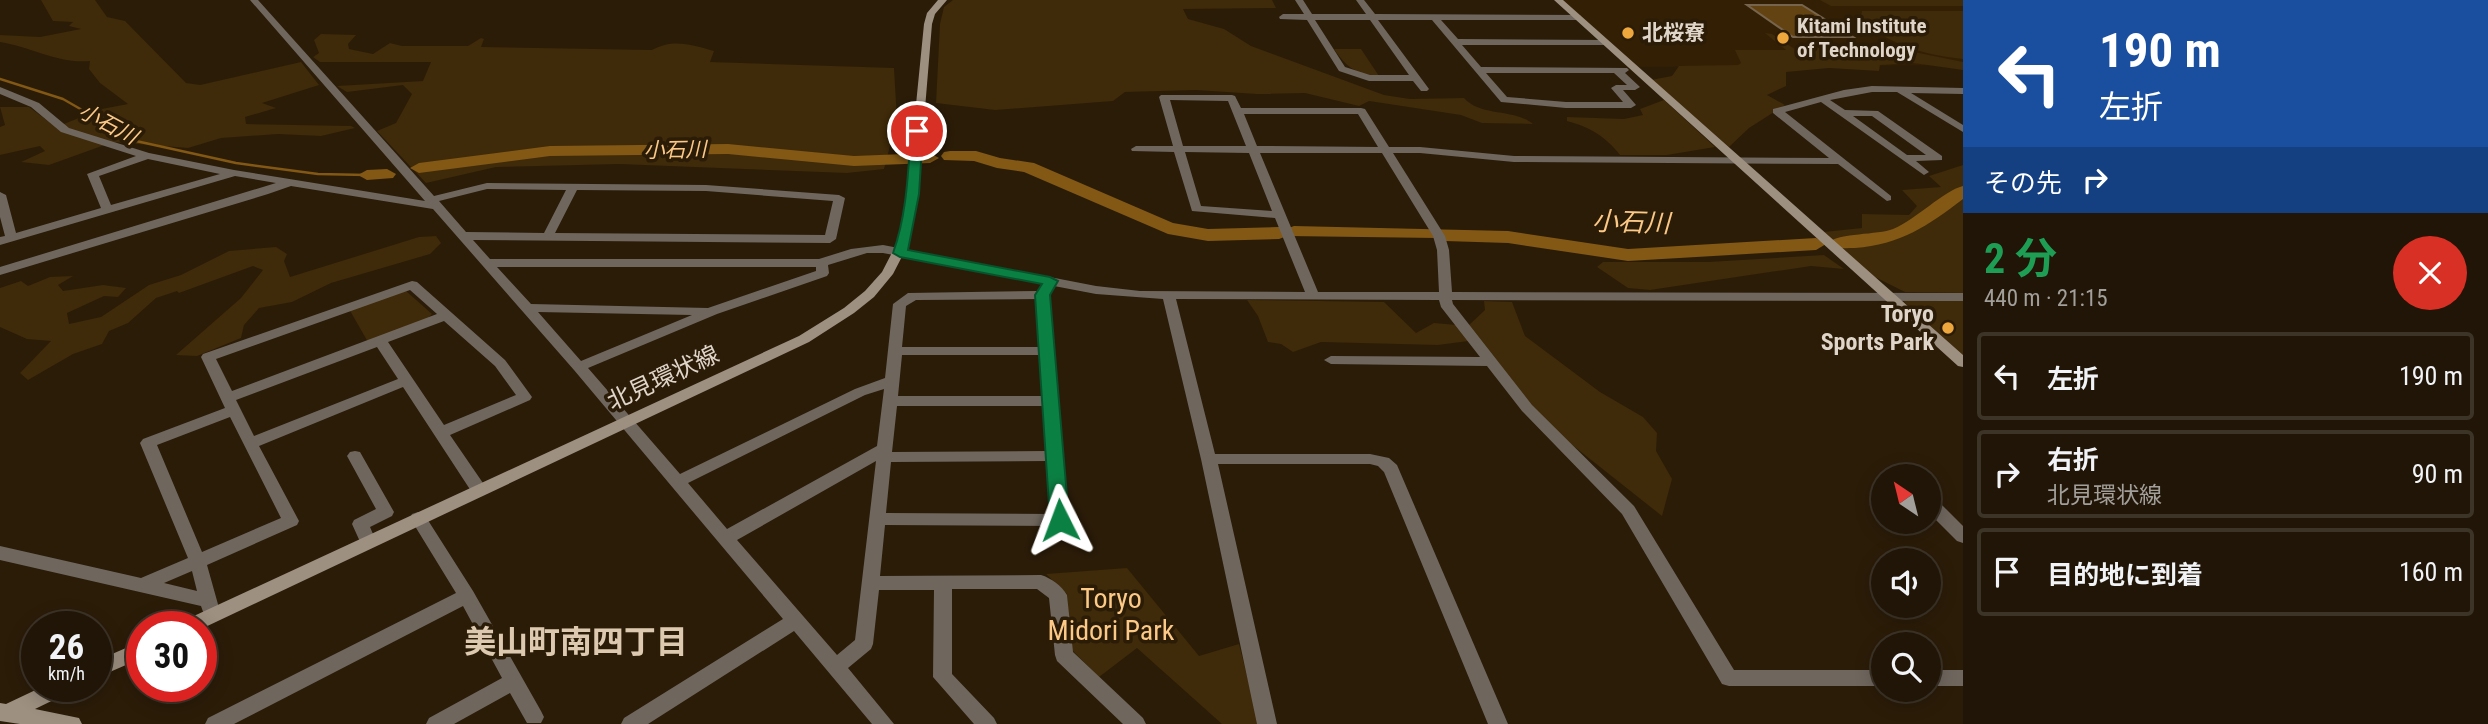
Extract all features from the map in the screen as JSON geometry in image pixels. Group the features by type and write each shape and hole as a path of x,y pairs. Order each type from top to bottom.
{"main road":[{"name":"北見環状線","path":"206,611 369,541 804,339 840,317 870,293 888,273 900,253 905,237 912,194 928,24 932,13 943,0"},
{"path":"1558,0 1963,363"},
{"path":"5,716 32,702"},
{"path":"5,716 72,724"}],"street":[{"path":"254,0 579,367 624,423 884,724"},
{"path":"1299,0 1342,69 1369,78 1416,78"},
{"path":"1360,0 1424,89"},
{"path":"1283,17 1577,17"},
{"path":"1434,18 1504,100 1631,105 1616,88 1635,87 1616,70"},
{"path":"1455,42 1605,42"},
{"path":"1479,70 1636,69"},
{"path":"1887,198 1777,111 1872,89 1963,91"},
{"path":"1899,89 1963,130"},
{"path":"0,90 36,105 65,130 147,156 234,173 434,203 487,186 706,188 839,198 830,239 464,236"},
{"path":"1280,215 1196,209 1164,97 1232,98 1254,148 1313,296"},
{"path":"1823,99 1924,172"},
{"path":"1238,111 1361,111 1439,236 1443,250 1446,304 1527,408 1628,510 1729,678 1871,678"},
{"path":"1843,113 1874,113 1938,158 1905,158"},
{"path":"1136,149 1384,149 1514,159 1839,161"},
{"path":"107,210 93,174 147,156"},
{"path":"0,195 6,239 234,173"},
{"path":"0,271 264,192 289,182"},
{"path":"548,236 573,187"},
{"path":"488,263 821,263 865,248 900,253 1046,288"},
{"path":"579,367 712,311 823,273 821,263"},
{"path":"143,585 291,521 208,356 412,285 500,363 525,397 440,433"},
{"path":"835,668 864,644 900,304 913,296 1046,288 1140,295 1963,297"},
{"path":"878,519 1060,520 1046,288"},
{"path":"1169,295 1209,459 1267,724"},
{"path":"527,308 712,311"},
{"path":"209,608 198,562 148,443 231,404 445,316"},
{"path":"380,341 479,490"},
{"path":"894,351 1048,351"},
{"path":"1331,360 1490,362"},
{"path":"250,444 405,381"},
{"path":"677,482 777,431 860,392 891,381"},
{"path":"889,401 1051,401"},
{"path":"724,539 884,453 1056,456"},
{"path":"355,456 386,512 359,524 369,541"},
{"path":"1209,459 1370,458 1391,469 1498,724"},
{"path":"1941,511 1957,524 1963,537"},
{"path":"418,518 467,596 534,717"},
{"path":"0,553 143,585 209,608"},
{"path":"871,583 1041,582 1058,595 1064,655 1136,724"},
{"path":"943,583 943,677 987,724"},
{"path":"215,724 467,596"},
{"path":"631,724 795,621"},
{"path":"1941,678 1963,678"},
{"path":"436,724 514,681"}],"shaded area":[{"name":"Kitami Institute of Technology","path":"1561,0 1963,0 1963,65 1636,67"}],"green space":[{"path":"41,0 95,0 107,17 125,21 186,83 200,85 301,62 319,85 262,103 276,108 245,117 246,124 355,128 321,136 278,134 221,138 188,148 113,142 49,165 21,162 45,151 40,146 0,155 0,127 5,125 0,107 29,107 56,127 84,116 81,113 128,104 100,83 89,69 90,61 56,58 0,42 0,35 40,37 81,29 69,26 73,22 53,21"},
{"path":"953,0 1272,0 1276,8 1183,9 1188,19 1224,29 1251,46 1384,95 1410,99 1464,98 1479,108 1516,116 1533,124 1482,123 1461,115 1369,101 1359,106 1305,93 1257,94 1196,90 1125,92 1113,101 995,110 936,103 940,24 944,7"},
{"path":"1820,0 1963,0 1963,6 1831,6"},
{"path":"1862,11 1963,11 1963,59 1933,54 1897,43 1860,21"},
{"path":"1765,33 1772,34 1805,56 1812,55 1803,46 1875,44 1963,62 1963,70 1913,63 1880,65 1879,71 1829,68 1786,72 1786,86 1767,95 1785,105 1749,128 1729,147 1651,80 1672,76 1679,66 1738,65 1741,63 1735,50 1786,50"},
{"path":"321,34 356,35 348,44 349,49 373,54 390,43 402,46 468,46 481,38 484,39 481,47 652,50 675,43 714,51 710,62 894,68 897,119 884,169 847,173 619,164 496,167 426,183 377,131 396,123 412,94 403,85 347,92 337,86 423,81 431,62 320,62 313,57 319,53 314,40"},
{"path":"1334,49 1361,49 1379,76 1353,69"},
{"path":"1664,100 1715,147 1667,155 1620,155 1596,133 1567,121 1567,117 1624,119 1643,115 1640,109"},
{"path":"1963,165 1963,293 1905,292 1873,276 1824,232 1862,228 1862,214 1909,215 1917,206 1902,190 1941,187 1929,176"},
{"path":"436,236 441,243 430,254 331,283 292,302 259,308 244,325 241,338 197,356 176,355 241,298 263,270 253,266 179,293 177,291 156,298 128,323 109,331 102,344 73,354 28,380 20,373 51,341 27,339 0,327 0,288 21,281 28,286 50,277 73,276 58,285 63,291 103,285 126,288 118,297 104,296 67,313 69,324 101,317 149,285 181,275 229,251 276,247 287,254 284,261 290,277 419,237"},
{"path":"1824,255 1844,269 1811,266 1650,290 1628,288 1597,267 1603,262 1708,262"},
{"path":"406,291 432,314 427,319 368,342 349,309"},
{"path":"1247,300 1384,302 1416,333 1434,323 1468,326 1485,310 1484,301 1512,302 1525,336 1600,392 1643,417 1657,433 1656,451 1672,479 1662,516 1566,440 1531,408 1476,340 1438,345 1321,342 1293,352 1281,344 1268,342 1258,316"},
{"name":"Toryo Sports Park","path":"1902,300 1963,301 1963,356"},
{"name":"Toryo Midori Park","path":"1127,568 1199,656 1239,644 1259,724 1222,724 1137,648 1099,677 1071,649 1067,594 1046,574"}],"building":[{"path":"1747,5 1802,5 1853,37 1793,37"}],"waterway":[{"name":"小石川","path":"0,79 63,99 136,141 236,163 318,174 367,175"},
{"name":"小石川","path":"419,168 550,151 728,149 854,161 930,158"},
{"name":"小石川","path":"950,156 976,156 997,163 1028,167 1168,228 1208,235 1279,233"},
{"name":"小石川","path":"367,175 387,174"},
{"name":"小石川","path":"1840,242 1866,241 1899,233 1933,214 1963,191"},
{"name":"小石川","path":"1294,232 1431,234"},
{"name":"小石川","path":"1445,235 1508,237 1628,255 1816,244"}],"place":[{"name":"北桜寮","path":"1628,33"},
{"name":"Kitami Institute of Technology","path":"1783,38"},
{"name":"Toryo Sports Park","path":"1948,328"}],"district":[{"name":"美山町南四丁目","path":"576,642"}],"route":[{"path":"917,131 912,194 900,253 1050,281 1043,295 1060,520"}]}
